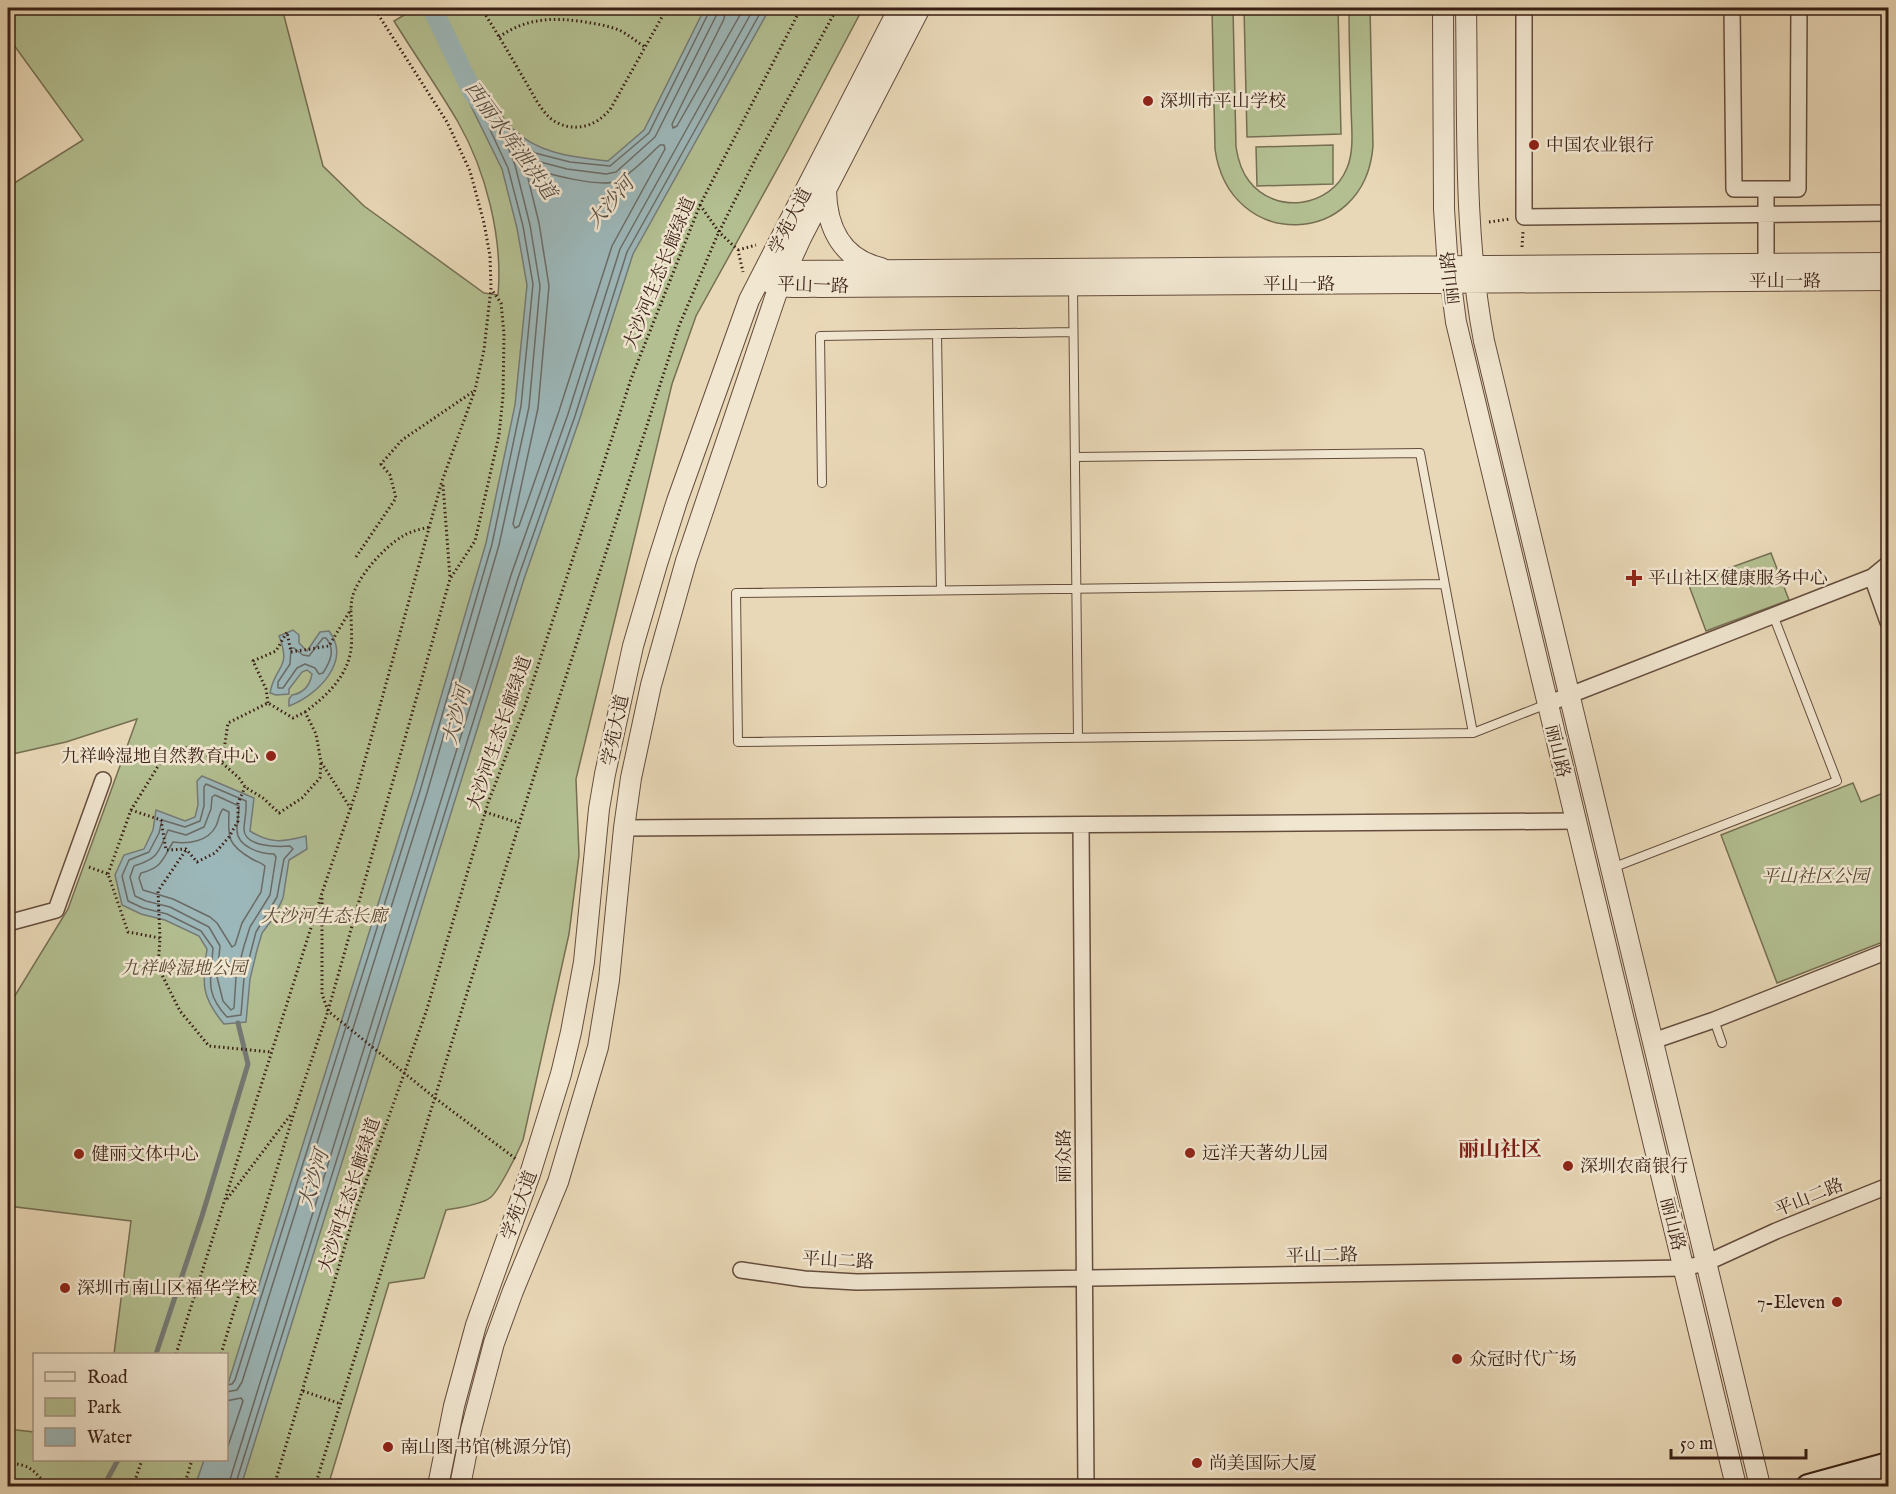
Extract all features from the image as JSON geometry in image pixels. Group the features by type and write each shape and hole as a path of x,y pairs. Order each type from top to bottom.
{"main road":[{"path":"1808,1486 1888,1464"},
{"path":"1878,1486 1888,1484"}],"street":[{"name":"学苑大道","path":"438,1486 454,1406 476,1325 533,1165 561,1074 579,997 589,926 599,809 633,646 677,501 737,330 761,277 899,8"},
{"name":"学苑大道","path":"460,1486 471,1430 494,1343 558,1182 598,1047 609,980 624,828 639,739 664,634 701,513 782,279 920,8"},
{"name":"丽山路","path":"1443,8 1444,209 1449,275 1462,351 1736,1486"},
{"name":"丽山路","path":"1467,8 1470,225 1474,274 1484,341 1760,1486"},
{"path":"1524,8 1524,217 1888,213"},
{"path":"1732,8 1734,189 1798,189 1799,8"},
{"path":"1766,189 1766,273"},
{"path":"826,190 828,217 840,241 862,262 892,270"},
{"name":"平山一路","path":"761,277 782,279 1766,273 1888,263"},
{"name":"平山一路","path":"1474,274 1521,266 1766,273 1888,280"},
{"name":"平山一路","path":"782,279 892,270 1072,277"},
{"path":"1547,704 1872,577 1888,564"},
{"path":"1872,577 1888,622"},
{"path":"8,923 56,910 103,780"},
{"path":"624,828 1575,821"},
{"name":"丽众路","path":"1082,825 1086,1486"},
{"path":"1653,1041 1714,1020 1888,951"},
{"name":"平山二路","path":"741,1270 804,1279 857,1282 1683,1268 1706,1263 1776,1231 1888,1186"}],"lane":[{"path":"1072,277 1078,738"},
{"path":"822,483 820,336 1073,332"},
{"path":"937,334 941,590"},
{"path":"1075,457 1420,453 1473,733"},
{"path":"1444,584 736,593 738,742 1473,733 1547,704"},
{"path":"1611,868 1837,781 1773,615"},
{"path":"1714,1020 1722,1042"}],"path":[{"path":"176,1353 322,893 351,809 442,481 476,390 484,350 491,288 490,256 477,193 463,153 447,122 374,8"},
{"path":"482,8 544,112 557,123 573,127 590,125 608,113 667,8"},
{"name":"大沙河生态长廊绿道","path":"274,1486 356,1212 426,1012 485,812 524,709 631,379 700,205 801,8"},
{"path":"315,1486 519,823 679,326 719,232 837,8"},
{"path":"499,37 513,27 534,21 559,18 597,24 620,31 645,47"},
{"path":"700,205 719,232 738,250"},
{"path":"1470,225 1524,217 1521,266"},
{"path":"221,1353 295,1109 328,1011 450,579 475,541 499,435 503,385 504,334 501,303 491,288"},
{"path":"356,557 396,498 390,475 381,464 402,440 476,390"},
{"path":"442,481 450,579"},
{"path":"352,608 329,646 291,652 287,633 276,651 254,661 266,689 268,703 292,718 321,700 340,678 350,655 352,608 352,600 363,576 378,557 403,536 430,526"},
{"path":"222,763 228,723 268,703"},
{"path":"160,938 128,932 108,874 131,810 160,764 186,748 202,753 222,763 245,787 263,798 279,813 302,798 320,778 321,762 316,734 305,712"},
{"path":"321,762 351,809"},
{"path":"186,849 198,862 215,853 229,837 238,821 238,803 245,787"},
{"path":"131,810 161,820 166,850 186,849"},
{"path":"485,812 519,823"},
{"path":"186,849 158,891 160,938 158,967 180,1011 209,1046 272,1052"},
{"path":"74,862 108,874"},
{"path":"322,893 322,994 328,1011 435,1098 515,1157"},
{"path":"225,1201 295,1109"},
{"path":"303,1391 341,1404"},
{"path":"133,1486 142,1461"},
{"path":"184,1486 192,1461"},
{"path":"8,1463 23,1464 47,1486"}],"green space":[{"name":"大沙河生态长廊","path":"8,8 282,8 323,166 364,206 484,293 498,295 499,273 495,228 477,162 458,122 394,21 416,8 863,8 696,316 672,384 576,779 579,855 569,934 523,1140 504,1179 491,1197 476,1204 446,1210 424,1278 389,1283 328,1486 8,1486 8,1429 33,1432 33,1461 228,1461 228,1353 114,1353 131,1221 8,1206 8,1007 68,909 137,719 66,742 8,755 8,187 83,140 8,37"},
{"path":"1212,8 1233,8 1236,147 1240,165 1249,181 1260,192 1273,199 1302,202 1316,199 1329,192 1347,168 1352,137 1349,8 1370,8 1373,146 1364,180 1347,204 1323,219 1296,225 1269,220 1244,206 1225,183 1215,149"},
{"path":"1244,8 1338,8 1341,134 1247,137"},
{"path":"1333,145 1333,184 1257,186 1256,147"},
{"path":"1771,553 1789,600 1706,631 1688,583"},
{"name":"平山社区公园","path":"1853,783 1861,802 1888,791 1888,940 1777,983 1721,835"}],"water":[{"name":"大沙河","path":"705,8 770,8 633,254 580,418 524,579 241,1486 195,1486 204,1461 228,1461 228,1384 414,789 486,543 515,405 527,285 517,228 502,169 469,102 486,91 509,125 523,137 545,149 582,158 608,161 644,130"},
{"path":"293,630 299,635 299,643 307,651 320,632 329,631 335,642 337,654 329,676 311,694 289,706 289,699 306,688 312,674 307,670 302,672 289,689 289,694 270,693 284,655 279,636"},
{"path":"202,776 254,798 250,831 277,841 306,836 307,849 289,860 283,898 274,917 262,933 250,979 246,1022 224,1024 211,1006 204,981 207,949 199,936 165,920 141,914 122,905 115,875 124,855 144,849 153,830 156,810 185,821 195,817 198,805 197,781"}],"waterway":[{"name":"西丽水库泄洪道","path":"432,8 472,91 492,118"},
{"path":"156,1353 202,1216 248,1064 238,1023"},
{"path":"108,1478 117,1461"}],"place":[{"name":"深圳市平山学校","path":"1148,101"},
{"name":"中国农业银行","path":"1534,145"},
{"name":"平山社区健康服务中心","path":"1634,578"},
{"name":"九祥岭湿地自然教育中心","path":"271,756"},
{"name":"远洋天著幼儿园","path":"1190,1153"},
{"name":"健丽文体中心","path":"79,1154"},
{"name":"深圳农商银行","path":"1568,1166"},
{"name":"深圳市南山区福华学校","path":"65,1288"},
{"name":"7-Eleven","path":"1837,1302"},
{"name":"众冠时代广场","path":"1457,1359"},
{"name":"南山图书馆(桃源分馆)","path":"388,1447"},
{"name":"尚美国际大厦","path":"1197,1463"}],"district":[{"name":"丽山社区","path":"1500,1149"}],"park label":[{"name":"九祥岭湿地公园","path":"184,968"}]}
